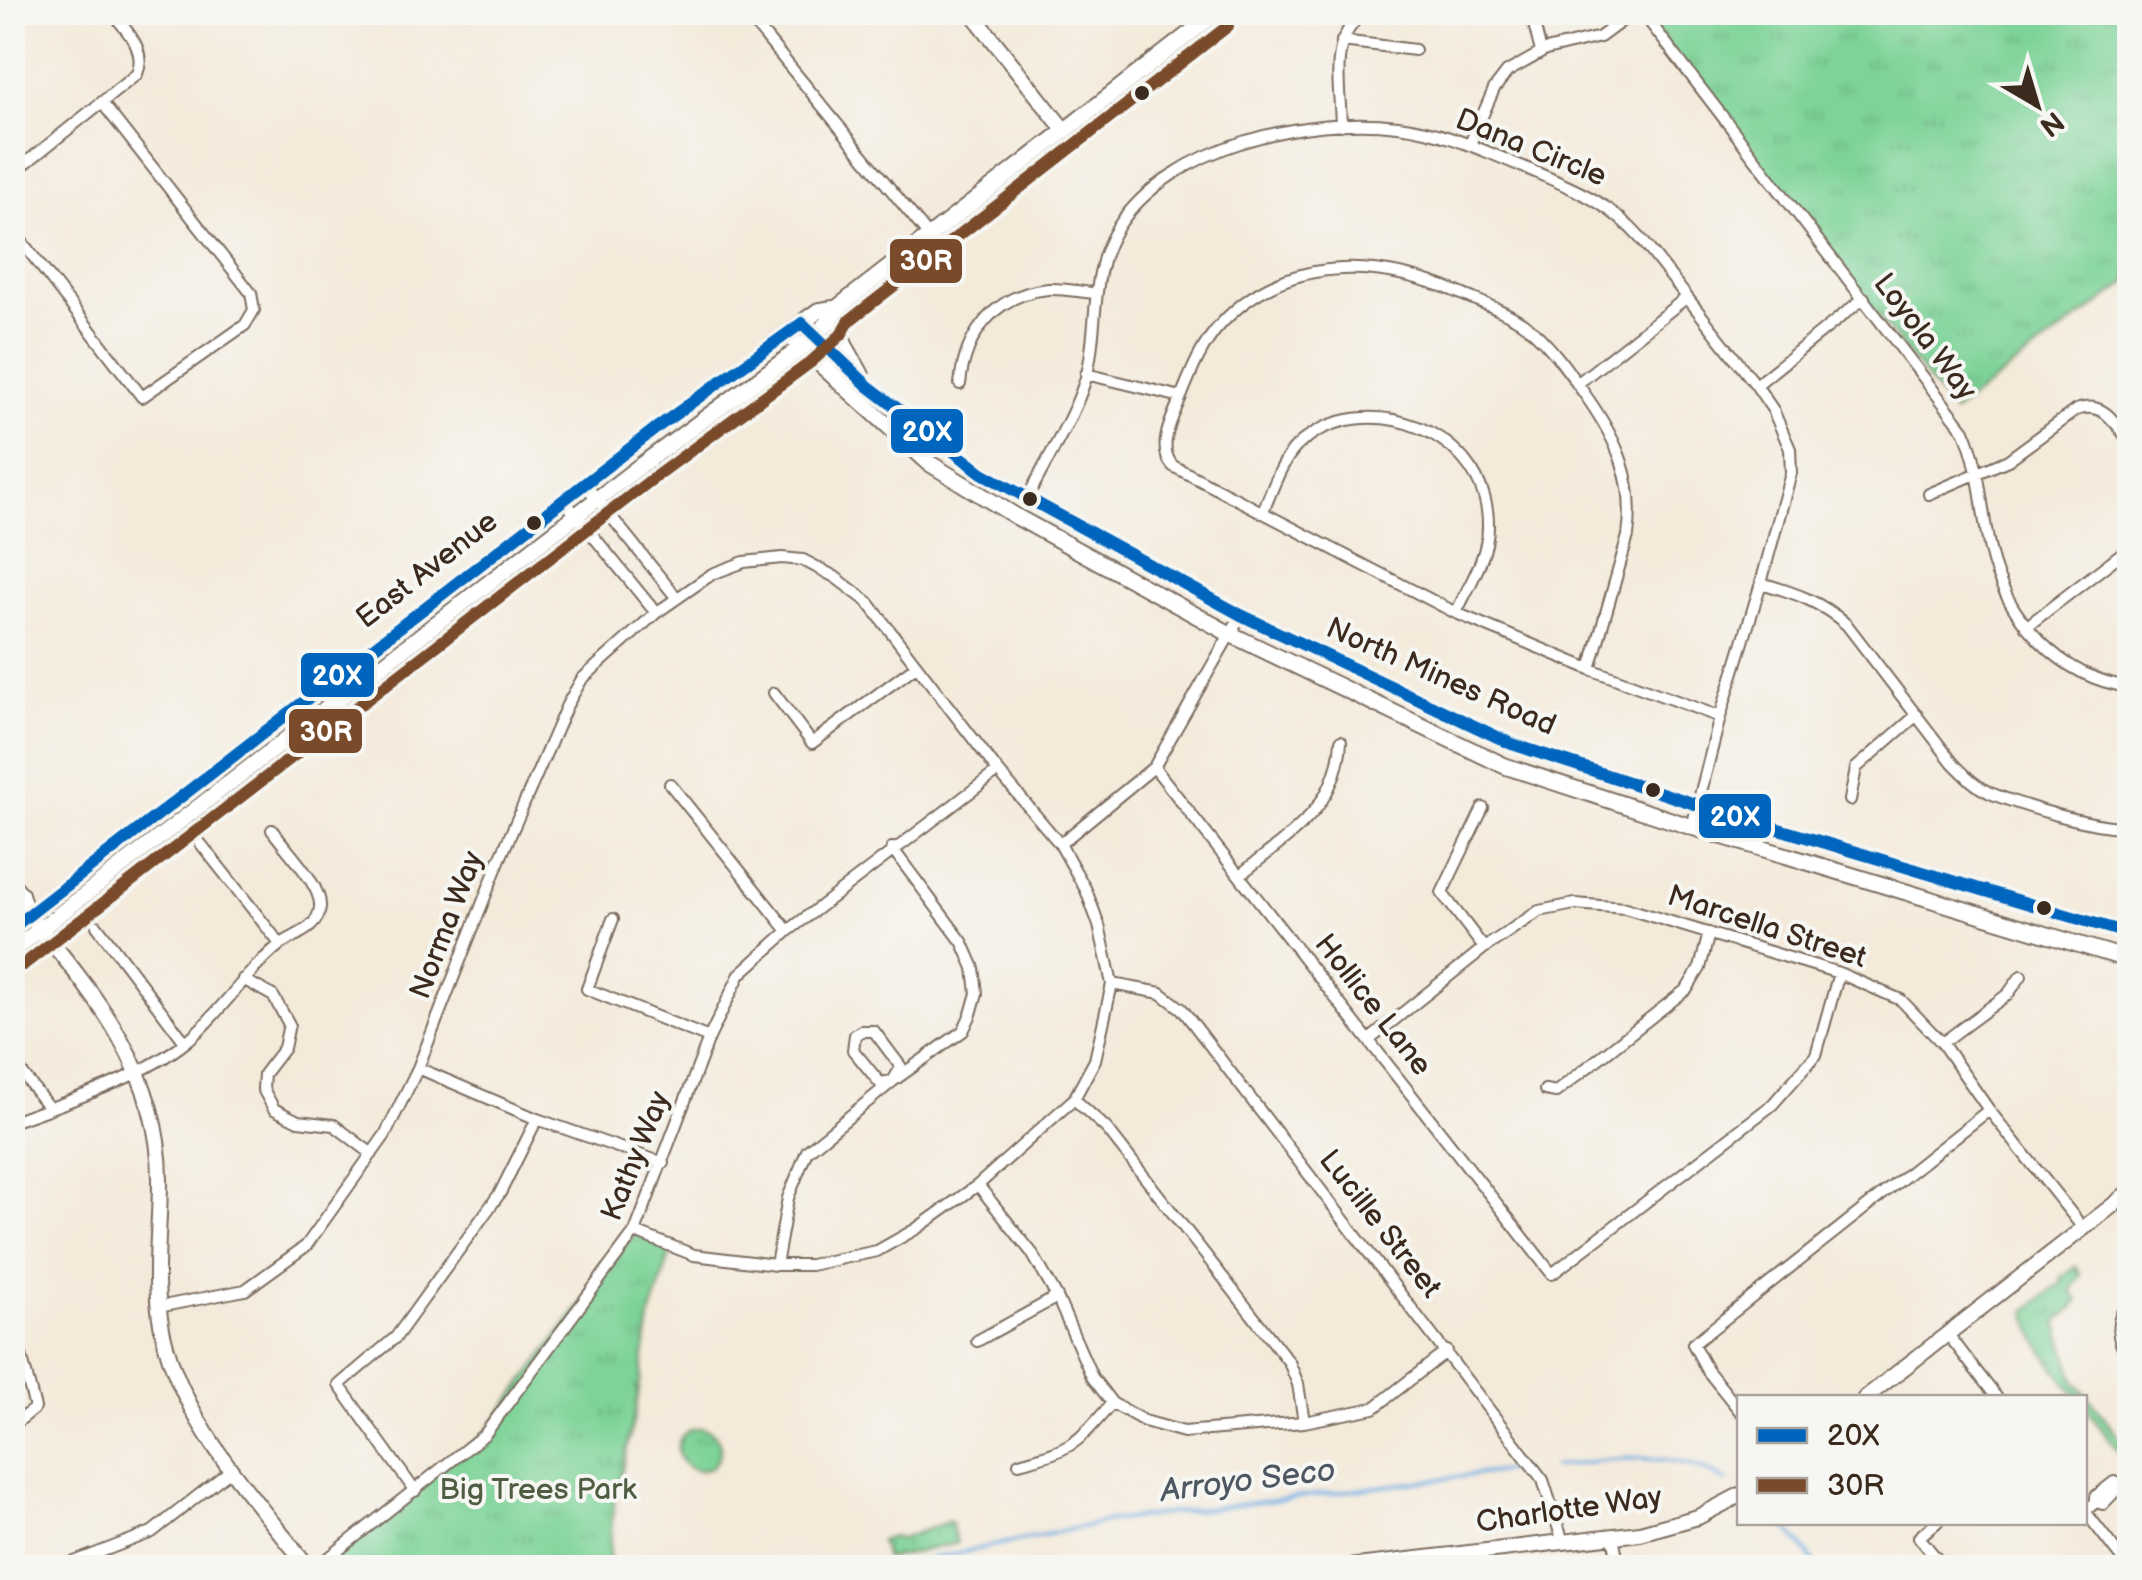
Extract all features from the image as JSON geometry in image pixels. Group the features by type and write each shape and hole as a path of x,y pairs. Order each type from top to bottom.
{"main road":[{"name":"East Avenue","path":"12,952 576,515 808,343 837,308 1217,12"},
{"name":"East Avenue","path":"12,928 584,483 818,311 837,308"},
{"path":"837,308 844,344 868,386"},
{"name":"North Mines Road","path":"802,323 808,343 924,459 1020,519 1230,634 1505,766 2130,960"},
{"name":"North Mines Road","path":"788,335 808,343 970,464 1028,497 1242,615 1512,744 1698,805 2130,934"},
{"path":"924,459 943,462 1008,501 1028,497"}],"street":[{"path":"12,174 138,74 140,51 112,12"},
{"path":"971,12 1066,131"},
{"path":"1341,124 1339,53 1349,25 1364,12"},
{"path":"1531,12 1541,52"},
{"path":"1470,144 1494,89 1507,72 1541,52 1600,37 1634,12"},
{"name":"Loyola Way","path":"1642,12 1952,412 1972,449 1995,567 2011,606 2026,627 2071,666 2094,678 2130,686"},
{"path":"746,13 929,236"},
{"path":"1342,41 1415,50"},
{"path":"12,229 142,398 245,325 254,310 251,293 104,104"},
{"name":"Dana Circle","path":"1028,497 1086,374 1102,260 1117,228 1158,185 1232,146 1274,132 1341,124 1401,126 1470,144 1605,204 1622,218 1756,385 1785,432 1790,461 1791,472 1692,827"},
{"path":"1590,670 1628,536 1629,482 1609,429 1543,341 1508,314 1426,279 1368,267 1301,276 1266,290 1237,308 1203,348 1181,397 1163,448 1165,458 1173,466 1456,613 1590,670 1720,717"},
{"path":"960,384 963,356 970,341 984,321 1004,305 1028,292 1051,288 1095,293"},
{"path":"1578,384 1686,297"},
{"path":"1756,385 1864,298"},
{"path":"1086,374 1181,397"},
{"path":"1929,494 2008,460 2076,410 2088,406 2097,406 2109,415 2130,442"},
{"path":"1262,514 1294,450 1306,438 1342,420 1369,415 1388,418 1434,435 1454,449 1477,479 1488,527 1485,546 1456,613"},
{"path":"12,481 15,498"},
{"path":"584,483 676,597"},
{"path":"563,499 656,613"},
{"path":"2026,627 2130,547"},
{"name":"Norma Way","path":"158,1307 245,1290 306,1246 386,1136 418,1068 499,860 567,705 582,679 656,613 712,574 744,562 803,560 835,577 868,602 916,666"},
{"path":"1761,583 1808,597 1828,608 1846,625 1961,771 1988,792 2090,823 2130,828"},
{"path":"1060,844 1154,767 1242,615"},
{"path":"635,1232 694,1254 776,1265 810,1265 877,1251 978,1185 1074,1099 1095,1060 1112,984 1099,925 1086,890 1060,844 916,666 812,744 774,693"},
{"path":"1850,800 1856,768 1916,715"},
{"path":"1240,874 1313,815 1339,770 1340,740"},
{"name":"Hollice Lane","path":"1154,767 1552,1274 1772,1105 1816,1055 1839,972"},
{"name":"Kathy Way","path":"313,1568 484,1434 635,1232 709,1038 740,974 892,848 998,771"},
{"path":"670,784 788,931"},
{"path":"1482,808 1442,894 1484,948"},
{"path":"12,1122 121,1080 186,1042 280,944 313,926 320,910 319,893 272,830"},
{"path":"200,844 280,944"},
{"path":"776,1265 788,1198 807,1151 963,1030 977,992 974,968 963,942 892,848"},
{"path":"12,883 28,914"},
{"path":"12,902 28,914 107,1014 150,1104 160,1176 155,1272 158,1307 165,1342 184,1394 232,1469 313,1568"},
{"name":"Marcella Street","path":"1369,1040 1484,948 1538,911 1575,904 1625,908 1839,972 1901,1000 1942,1042 1989,1110 2084,1228"},
{"path":"613,919 587,989 709,1038"},
{"path":"97,926 186,1042"},
{"path":"1545,1090 1556,1092 1688,989 1700,968 1709,933"},
{"path":"1942,1042 2008,994 2021,976"},
{"path":"243,979 274,996 289,1024 284,1048 264,1074 263,1089 274,1109 298,1121 334,1125 372,1154"},
{"name":"Lucille Street","path":"1112,984 1161,993 1182,1010 1447,1351 1542,1480 1562,1542"},
{"path":"874,1031 901,1068 893,1081 880,1083 853,1050 855,1035 874,1031"},
{"path":"12,1060 49,1108"},
{"path":"418,1068 537,1119 663,1163"},
{"path":"1074,1099 1107,1129 1289,1362 1298,1384 1304,1422"},
{"path":"1737,1407 1692,1344 1989,1110"},
{"path":"415,1491 339,1385 396,1337 500,1193 537,1119"},
{"path":"978,1185 1032,1253 1057,1297 1092,1377 1112,1403 1144,1421 1184,1432 1304,1422 1374,1408 1447,1351"},
{"path":"1869,1395 2130,1192"},
{"path":"977,1341 1057,1297"},
{"path":"2130,1300 2124,1306 2118,1329 2130,1359"},
{"path":"12,1320 35,1408 12,1426"},
{"path":"1947,1333 1995,1395"},
{"path":"1019,1464 1064,1451 1083,1437 1112,1403"},
{"path":"59,1568 152,1532 232,1469"},
{"path":"2087,1509 2096,1502 2103,1504 2124,1480"},
{"name":"Charlotte Way","path":"1340,1568 1640,1533 1698,1517 1737,1497"},
{"path":"2087,1514 2130,1568"},
{"path":"1933,1525 1919,1536 1944,1568"},
{"path":"1613,1536 1620,1568"},
{"path":"12,1555 20,1568"}],"green space":[{"path":"1642,13 2129,13 2129,281 1953,412"},
{"name":"Big Trees Park","path":"635,1232 673,1246 651,1313 636,1408 613,1508 608,1567 316,1568 485,1434"},
{"path":"2076,1266 2081,1274 2071,1292 2079,1301 2057,1323 2075,1380 2087,1395 2076,1395 2047,1357 2026,1311 2063,1282 2061,1278"},
{"path":"2087,1396 2129,1450 2129,1465 2087,1410"},
{"path":"699,1428 714,1434 720,1449 714,1464 699,1470 684,1464 678,1449 684,1434"},
{"path":"950,1521 957,1543 886,1559 880,1541 895,1536 898,1540"}],"waterway":[{"name":"Arroyo Seco","path":"1553,1467 1643,1458 1687,1464 1727,1482"},
{"name":"Arroyo Seco","path":"888,1568 1110,1521 1520,1469"},
{"name":"Arroyo Seco","path":"1785,1525 1819,1568"}],"transit line":[{"name":"30R","path":"23,965 651,480 811,362 841,335 850,320 1228,26"},
{"name":"20X","path":"12,928 659,426 802,323 868,386 982,473 1241,615 1512,744 1698,805 2130,934"}]}
